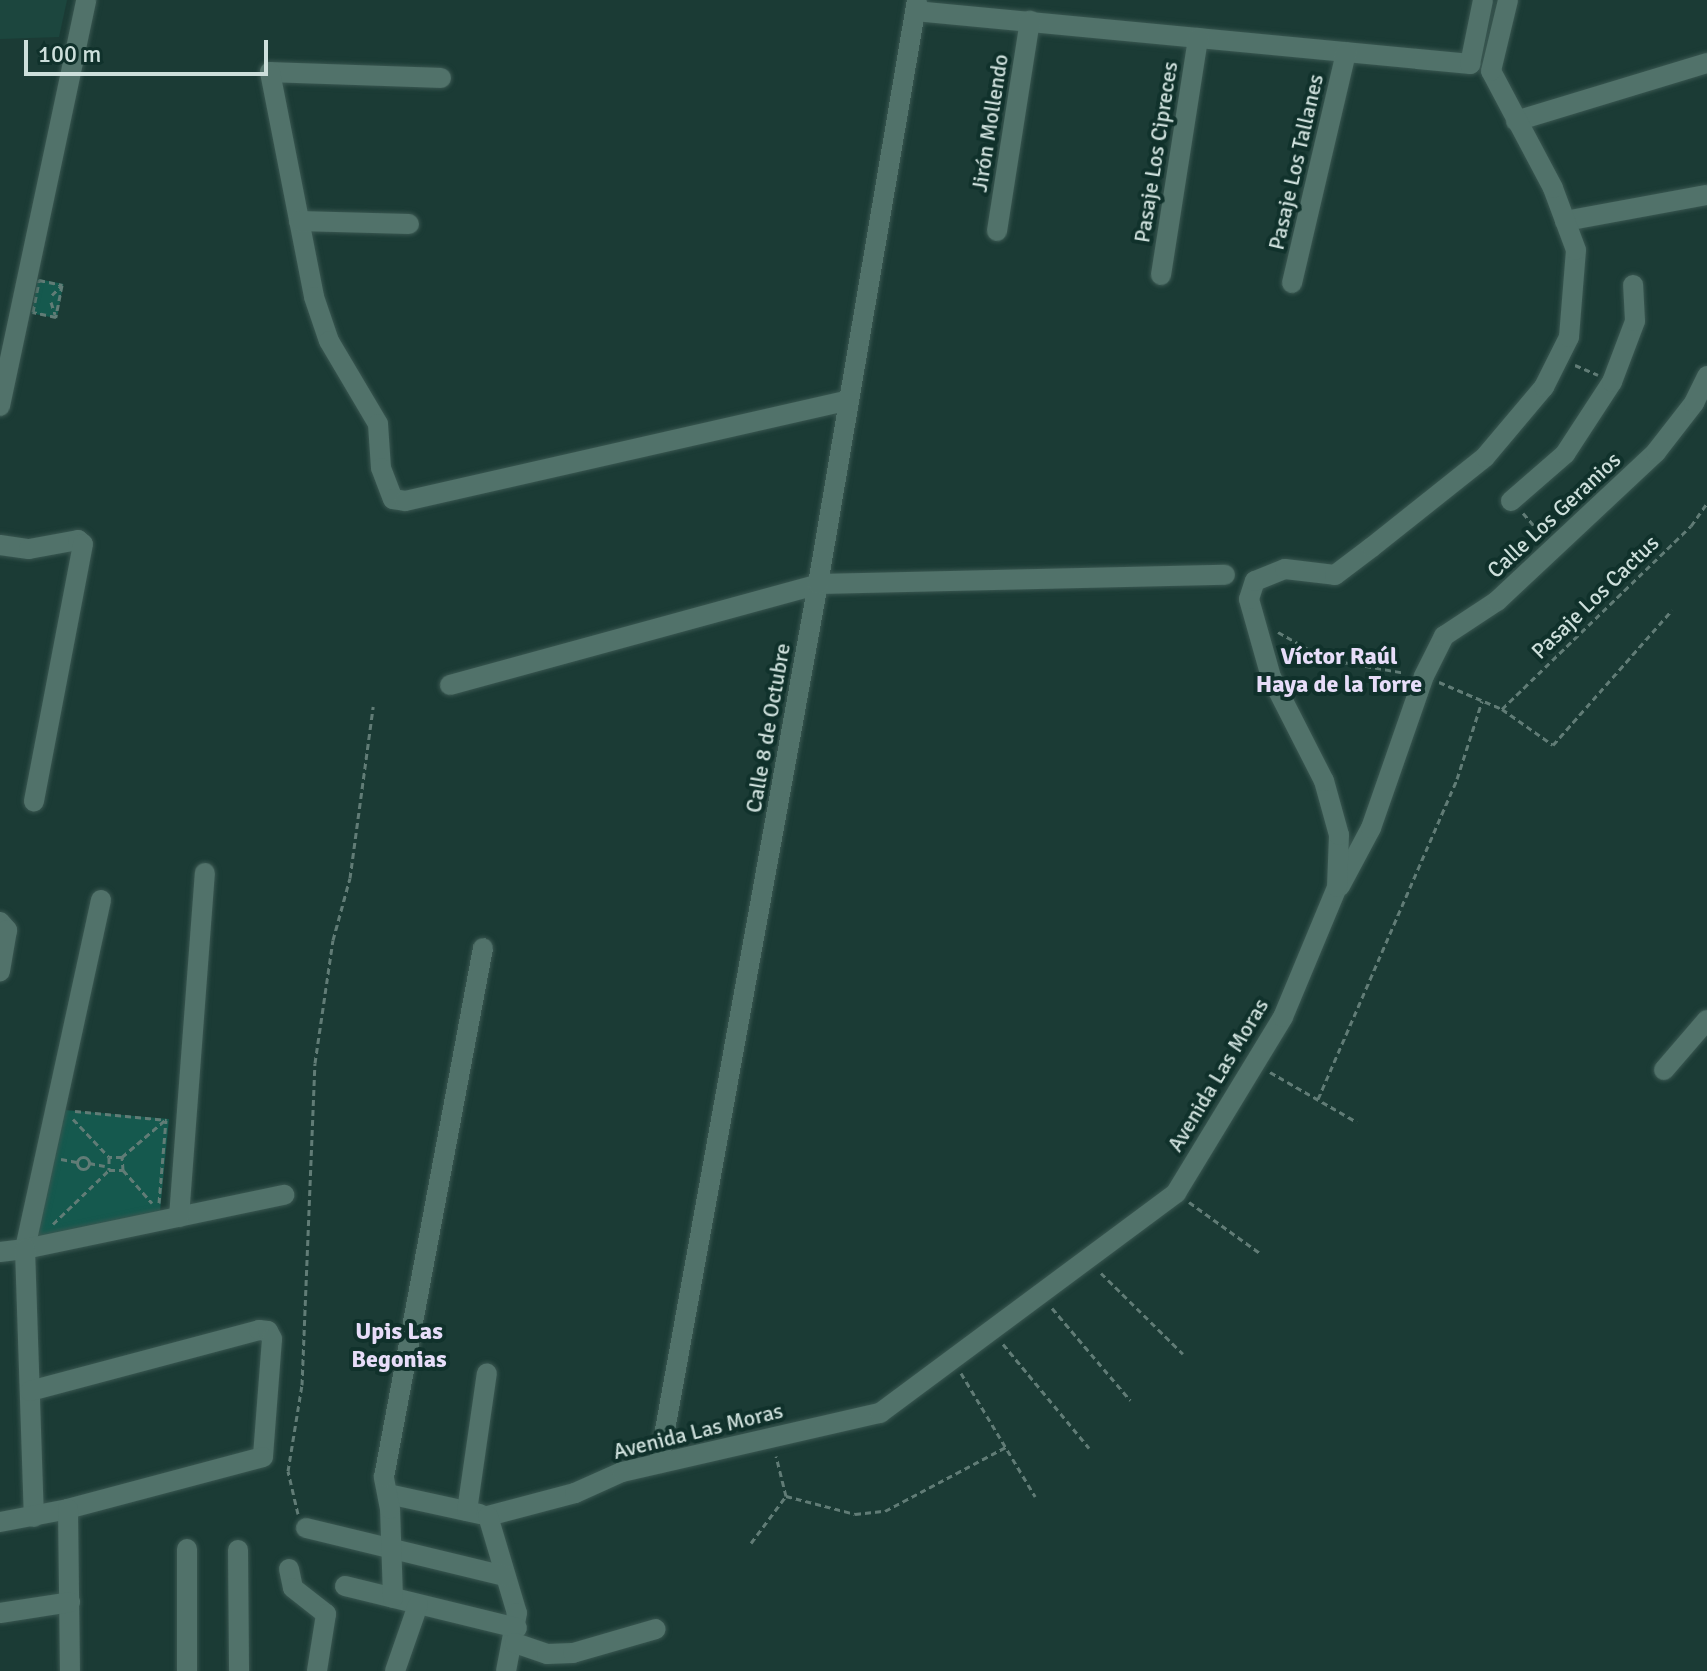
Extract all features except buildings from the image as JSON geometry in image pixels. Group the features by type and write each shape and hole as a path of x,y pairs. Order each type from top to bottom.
{"street":[{"path":"0,406 86,0"},
{"path":"916,5 1030,21 1470,64 1483,0"},
{"name":"Avenida Las Moras","path":"477,1514 659,1463 880,1413 1176,1193 1283,1017 1337,887 1339,835 1324,781 1271,677 1249,599 1255,581 1285,569 1335,575 1485,457 1544,387 1569,337 1575,300 1576,250 1565,221 1491,71 1508,0"},
{"name":"Calle 8 de Octubre","path":"659,1463 818,584 916,5"},
{"name":"Jirón Mollendo","path":"997,231 1030,21"},
{"name":"Pasaje Los Cipreces","path":"1161,275 1198,38"},
{"name":"Pasaje Los Tallanes","path":"1292,283 1346,52"},
{"path":"1516,121 1707,63"},
{"path":"441,78 270,72 299,221 329,341 378,424 381,468 393,499 405,501 849,400"},
{"path":"1565,221 1707,195"},
{"path":"299,221 409,224"},
{"path":"1511,501 1565,454 1612,382 1635,321 1633,285"},
{"name":"Calle Los Geranios","path":"1328,907 1371,828 1424,676 1444,636 1497,601 1656,452 1694,403 1707,376"},
{"path":"0,545 29,549 78,540 83,544 34,801"},
{"path":"450,685 818,584 1225,575"},
{"path":"179,1217 176,1120 205,873"},
{"path":"34,1517 25,1249 101,900"},
{"path":"0,922 7,930 0,971"},
{"path":"393,1598 388,1494 384,1477 483,948"},
{"path":"1664,1070 1707,1020"},
{"path":"0,1252 284,1195"},
{"path":"0,1522 68,1509 263,1457 272,1339 268,1331 259,1330 30,1391"},
{"path":"487,1373 477,1514 504,1576 516,1635 506,1671"},
{"path":"388,1494 477,1514"},
{"path":"68,1509 70,1671"},
{"path":"302,1525 504,1576"},
{"path":"187,1549 187,1671"},
{"path":"238,1550 239,1671"},
{"path":"289,1569 293,1588 326,1614 317,1671"},
{"path":"345,1586 516,1635 547,1654 573,1653 656,1629"},
{"path":"0,1613 70,1602"},
{"path":"395,1671 418,1605"}],"path":[{"path":"56,317 33,312 39,280 62,285"},
{"path":"52,295 62,285"},
{"path":"56,317 62,285"},
{"path":"51,302 56,317"},
{"path":"1558,358 1612,382"},
{"name":"Pasaje Los Cactus","path":"1502,709 1691,526 1707,503"},
{"path":"1553,745 1672,610"},
{"path":"1318,1099 1457,779 1482,701"},
{"path":"302,1525 288,1471 302,1385 315,1063 333,940 350,878 373,707"},
{"path":"1254,1063 1357,1122"},
{"path":"66,1111 176,1120 122,1157 109,1157 66,1111"},
{"path":"122,1157 123,1170 158,1210 176,1120"},
{"path":"58,1147 55,1159 77,1162 84,1157 89,1163 123,1170"},
{"path":"48,1228 108,1168 109,1157"},
{"path":"77,1162 82,1170 89,1163"},
{"path":"1176,1193 1261,1254"},
{"path":"1087,1259 1183,1354"},
{"path":"1039,1293 1130,1400"},
{"path":"991,1329 1089,1448"},
{"path":"952,1358 1035,1496"},
{"path":"772,1437 786,1496"},
{"path":"786,1496 855,1514 885,1511 1006,1447"},
{"path":"751,1543 786,1496"}],"shaded area":[{"path":"0,0 67,0 59,37 0,39"},
{"path":"38,279 64,284 57,318 31,313"},
{"path":"65,1110 169,1119 160,1211 37,1239"}],"district":[{"name":"Víctor Raúl Haya de la Torre","path":"1339,671"},
{"name":"Upis Las Begonias","path":"399,1346"}]}
